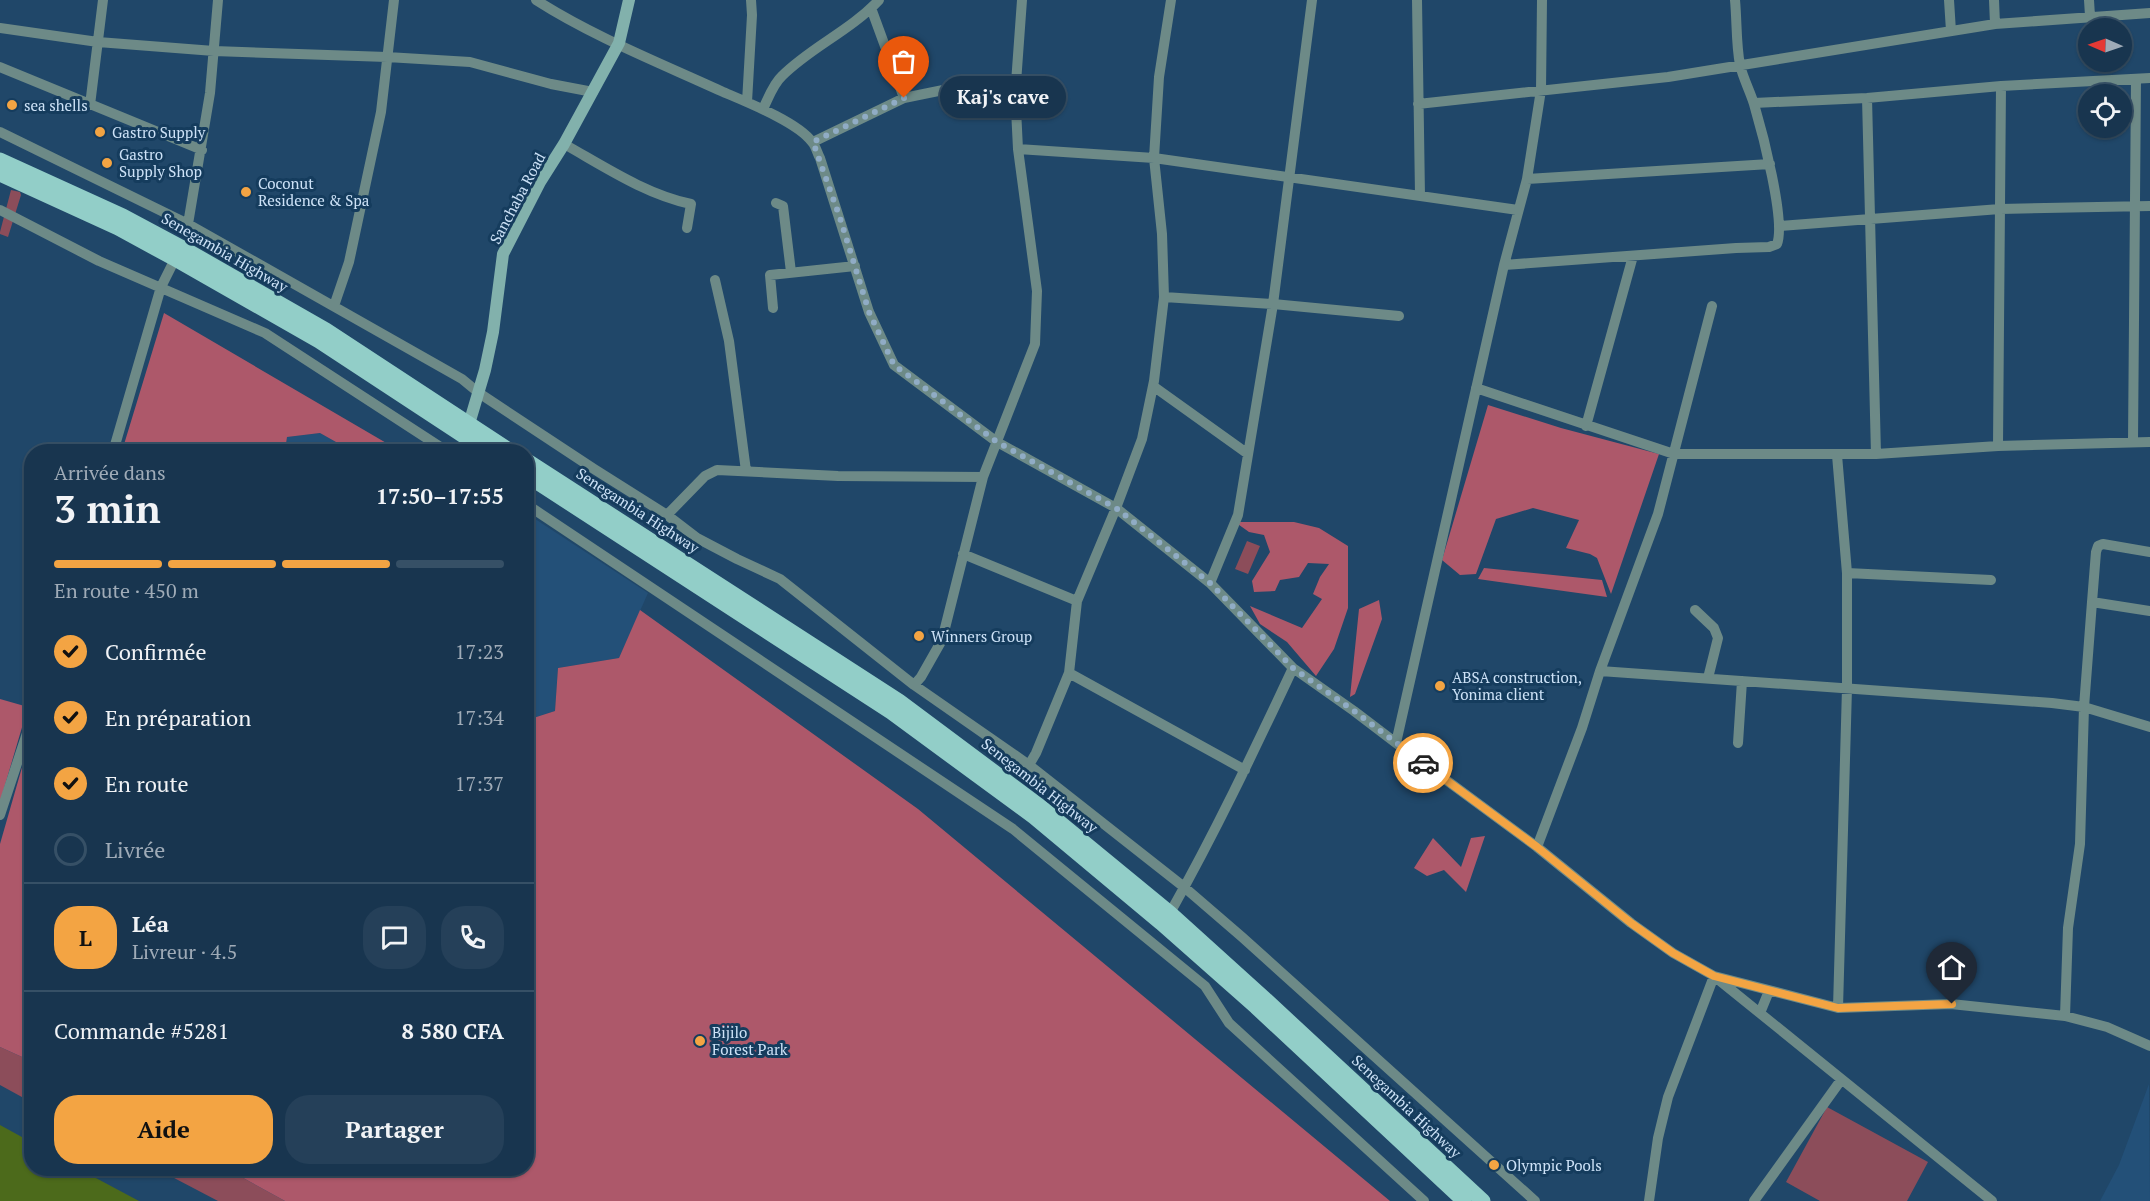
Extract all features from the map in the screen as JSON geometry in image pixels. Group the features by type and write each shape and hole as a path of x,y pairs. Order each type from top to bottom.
{"main road":[{"name":"Senegambia Highway","path":"0,160 123,216 181,247 326,330 500,444"},
{"name":"Senegambia Highway","path":"0,174 118,228 175,259 319,341 476,444"},
{"name":"Senegambia Highway","path":"534,465 898,701 1041,807 1170,913 1483,1201"},
{"name":"Senegambia Highway","path":"534,480 891,712 1026,812 1161,923 1256,1007 1464,1201"}],"street":[{"path":"90,105 103,0"},
{"path":"188,224 210,93 218,0"},
{"path":"334,306 349,262 381,112 394,0"},
{"path":"536,0 558,14 619,44 763,109 801,131 813,142 869,312 894,365 997,442 1116,508 1210,583 1293,668 1537,847 1631,923 1673,953 1714,976 1992,1201"},
{"name":"Sanchaba Road","path":"469,424 479,393 493,332 503,254 540,182 564,144 619,44 629,0"},
{"path":"747,102 751,0"},
{"path":"914,685 942,640 983,477 1035,344 1037,291 1018,149 1016,83 1022,0"},
{"path":"1029,765 1069,673 1077,601 1142,439 1153,386 1164,297 1162,234 1154,158 1159,77 1171,0"},
{"path":"1210,583 1238,515 1273,303 1312,0"},
{"path":"1416,0 1420,195"},
{"path":"1396,743 1504,265 1527,179 1541,90 1542,0"},
{"path":"1504,265 1769,247 1777,244 1780,237 1780,226 1770,164 1754,103 1740,66 1735,0"},
{"path":"1949,0 1951,31"},
{"path":"1994,0 1995,24"},
{"path":"2089,0 2090,16"},
{"path":"763,109 780,78 816,47 847,29 875,4 904,98"},
{"path":"1418,104 1659,78 1995,24 2150,13"},
{"path":"0,28 98,42 214,51 471,62 551,84 593,92"},
{"path":"0,67 201,150"},
{"path":"2133,442 2136,78"},
{"path":"1754,103 1867,98 2001,86 2150,78"},
{"path":"813,142 904,98 953,88 1016,83"},
{"path":"1998,446 2001,86"},
{"path":"1867,98 1876,454"},
{"path":"0,132 188,224 462,379 479,393 594,469 667,514 697,538 780,579 914,685 1029,765 1184,887 1358,1040 1535,1201"},
{"path":"564,144 657,194 691,204 687,228"},
{"path":"1018,149 1154,158 1518,210"},
{"path":"1527,179 1770,164"},
{"path":"776,203 783,206 791,272"},
{"path":"1780,226 2000,209 2150,206"},
{"path":"0,210 99,261 265,333 436,444"},
{"path":"1586,426 1633,256"},
{"path":"114,444 160,286 175,259"},
{"path":"773,308 770,275 855,266"},
{"path":"714,280 729,341 746,471"},
{"path":"1164,297 1273,303 1399,316"},
{"path":"1537,847 1658,514 1712,306"},
{"path":"1153,386 1248,454"},
{"path":"1476,388 1674,454 1837,455 1998,446 2150,442"},
{"path":"1837,455 1847,573 1847,688 1838,1008"},
{"path":"667,514 705,476 717,470 838,476 983,477"},
{"path":"534,509 1013,829 1205,986 1229,1023 1424,1201"},
{"path":"2065,1016 2068,928 2080,844 2084,707 2096,552 2098,546 2103,544 2150,552"},
{"path":"963,554 1077,601"},
{"path":"1847,573 1991,580"},
{"path":"2092,602 2150,611"},
{"path":"1695,610 1714,628 1718,638 1708,678"},
{"path":"1170,913 1245,770 1293,668"},
{"path":"1600,671 2052,703 2084,707 2150,727"},
{"path":"1069,673 1245,770"},
{"path":"1738,743 1742,681"},
{"path":"0,815 24,742"},
{"path":"1714,976 1838,1008 1952,1004 2065,1016 2107,1027 2150,1046"},
{"path":"1649,1201 1658,1138 1668,1097 1714,976"},
{"path":"1760,1013 1769,991"},
{"path":"1754,1201 1841,1080"}],"shaded area":[{"path":"11,190 20,192 21,195 8,237 0,232"},
{"path":"164,313 388,444 340,444 320,433 287,437 286,444 124,444"},
{"path":"1488,405 1561,428 1659,454 1611,594 1597,558 1566,548 1579,520 1533,508 1496,519 1476,574 1460,575 1442,560"},
{"path":"320,433 340,444 286,444 287,437"},
{"path":"534,518 648,593 619,658 558,668 555,711 534,718"},
{"path":"1235,522 1294,522 1319,528 1348,546 1348,608 1334,649 1316,676 1287,642 1260,624 1250,606 1302,628 1322,599 1313,594 1320,577 1329,564 1308,563 1299,577 1280,580 1275,591 1254,592 1252,581 1270,552 1264,535 1249,532"},
{"path":"1247,541 1260,546 1248,574 1235,569"},
{"path":"1484,568 1602,580 1607,597 1478,579"},
{"path":"1379,600 1382,619 1355,694 1350,697 1359,609"},
{"path":"640,610 918,809 1390,1201 285,1201 240,1176 534,1176 534,718 555,711 558,668 619,658"},
{"path":"0,699 24,706 24,721 0,802"},
{"path":"24,760 24,1058 0,1047 0,844"},
{"path":"1485,836 1466,892 1444,870 1427,876 1414,868 1433,838 1461,867 1471,838"},
{"path":"0,1047 24,1058 24,1098 0,1085"},
{"path":"2149,1084 2150,1201 2100,1201 2119,1165"},
{"path":"1827,1107 1928,1162 1907,1201 1820,1201 1786,1182"},
{"path":"0,1125 24,1138 24,1176 92,1176 139,1201 0,1201"},
{"path":"170,1176 240,1176 285,1201 218,1201"}],"way so far":[{"path":"904,98 813,142 840,218 869,312 894,365 997,442 1116,508 1210,583 1293,668 1423,763"}],"place":[{"name":"Kaj's cave","path":"904,98"},
{"name":"sea shells","path":"12,105"},
{"name":"Gastro Supply","path":"100,132"},
{"name":"Gastro Supply Shop","path":"107,163"},
{"name":"Coconut Residence & Spa","path":"246,192"},
{"name":"Winners Group","path":"919,636"},
{"name":"ABSA construction, Yonima client","path":"1440,686"},
{"name":"Bijilo Forest Park","path":"700,1041"},
{"name":"Olympic Pools","path":"1494,1165"}],"route":[{"path":"1423,763 1537,847 1631,923 1673,953 1714,976 1838,1008 1952,1004"}]}
